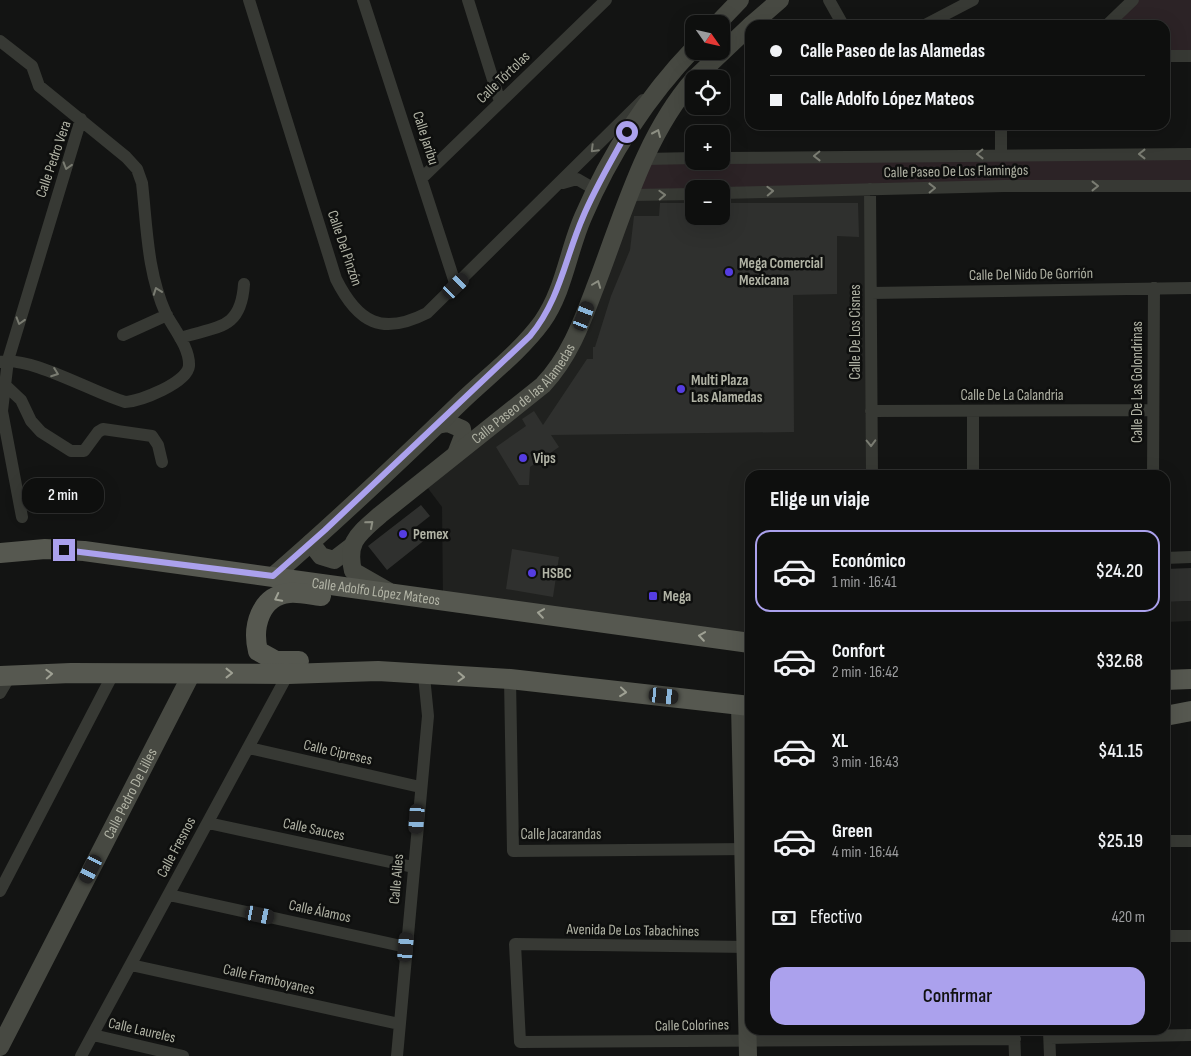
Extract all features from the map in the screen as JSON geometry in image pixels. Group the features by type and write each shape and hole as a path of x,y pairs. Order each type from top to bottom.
{"main road":[{"name":"Calle Adolfo López Mateos","path":"5,549 84,551 745,643"},
{"path":"393,594 371,603 288,593 278,596 266,605 257,622 255,636 258,651 276,661 328,661 378,671 424,676 510,679 745,706"},
{"path":"3,682 112,674 288,674 378,671"},
{"path":"1170,680 1191,679"},
{"path":"1170,715 1191,712"},
{"path":"1170,720 1191,720"}],"street":[{"name":"Calle Del Pinzón","path":"249,0 336,279 345,297 359,313 375,323 395,326 410,322 427,313 557,187 666,77"},
{"name":"Calle Jaribu","path":"363,0 456,286"},
{"path":"468,0 500,102"},
{"name":"Calle Tórtolas","path":"422,178 606,0"},
{"path":"726,15 740,0"},
{"name":"Calle Paseo de las Alamedas","path":"758,20 780,0"},
{"path":"829,0 839,20"},
{"path":"935,20 973,0"},
{"path":"1112,20 1133,0"},
{"name":"Calle Paseo de las Alamedas","path":"704,70 745,32"},
{"path":"0,41 32,66 39,86 81,119"},
{"path":"1170,56 1191,56"},
{"path":"273,576 437,425 530,336 542,322 560,286 576,235 596,190 627,132 666,77 685,57"},
{"name":"Calle Paseo de las Alamedas","path":"311,543 321,556 334,560 351,546 361,532 455,454 543,385 558,369 578,332 631,195 663,120 685,91"},
{"name":"Calle Pedro Vera","path":"4,361 53,373 125,402 142,399 177,382 184,376 189,367 188,358 180,338 167,315 152,277 142,183 137,169 126,156 81,119 4,361 3,426 22,517"},
{"path":"1001,130 1001,154"},
{"name":"Calle Paseo De Los Flamingos","path":"730,158 1001,154 1191,154"},
{"path":"646,158 685,158"},
{"path":"557,187 576,178 596,190"},
{"name":"Calle Paseo De Los Flamingos","path":"730,193 870,189 1191,186"},
{"name":"Calle De Los Cisnes","path":"870,189 872,470"},
{"path":"631,195 685,194"},
{"path":"180,338 224,324 233,319 239,312 244,284"},
{"name":"Calle De Las Golondrinas","path":"1154,288 1154,470"},
{"name":"Calle Del Nido De Gorrión","path":"871,293 1191,288"},
{"path":"123,335 167,315"},
{"path":"4,384 21,400 31,420 41,432 71,451 84,451 98,432 108,429 152,436 158,445 162,462"},
{"name":"Calle De La Calandria","path":"871,412 1153,410"},
{"path":"973,411 973,470"},
{"path":"437,425 448,423 462,429 463,436 455,454"},
{"path":"351,546 354,571 393,594"},
{"path":"1170,558 1191,557"},
{"name":"Calle Pedro De Lilles","path":"0,1047 192,673"},
{"path":"0,891 112,674"},
{"name":"Calle Fresnos","path":"81,1056 288,674"},
{"name":"Calle Ailes","path":"397,1056 420,787 428,716 424,676"},
{"name":"Calle Jacarandas","path":"510,679 513,851 745,849"},
{"name":"Calle Cipreses","path":"249,748 420,787"},
{"name":"Calle Sauces","path":"208,823 413,867"},
{"path":"1170,841 1191,841"},
{"name":"Calle Álamos","path":"169,895 406,947"},
{"path":"1170,936 1191,936"},
{"name":"Avenida De Los Tabachines","path":"520,1042 515,944 745,947"},
{"name":"Calle Framboyanes","path":"132,965 399,1024"},
{"name":"Calle Laureles","path":"93,1035 183,1056"},
{"path":"748,1035 748,1048"},
{"path":"1015,1035 1015,1056"},
{"name":"Calle Colorines","path":"520,1042 748,1048 1015,1035"},
{"path":"1050,1035 1050,1056"},
{"path":"1170,1035 1191,1035"}],"shaded area":[{"path":"1133,0 1191,0 1191,56 1170,56 1170,20 1112,20"},
{"path":"1191,155 1191,186 730,189 730,180 685,180 685,190 631,195 646,159 685,160 685,170 730,170 730,161"},
{"path":"870,189 872,470 745,470 745,642 443,600 442,507 427,487 543,385 631,195 685,194 685,225 730,225 730,193"},
{"path":"1191,601 1191,621 1170,622 1170,602"}],"building":[{"path":"660,203 685,203 685,225 730,225 730,203 858,203 859,237 837,236 837,294 793,295 794,432 551,435 559,447 530,467 529,485 519,485 496,447 526,426 522,419 534,411 543,425 587,359 593,359 593,347 595,347 611,296 630,250 634,216 659,216"},
{"name":"Pemex","path":"421,505 430,516 416,527 426,539 387,570 368,546"},
{"name":"HSBC","path":"512,549 559,557 553,597 506,589"},
{"path":"1191,568 1191,601 1170,602 1170,569"}],"place":[{"name":"Mega Comercial Mexicana","path":"729,272"},
{"name":"Multi Plaza Las Alamedas","path":"681,389"},
{"name":"Vips","path":"523,458"},
{"name":"Pemex","path":"403,534"},
{"name":"HSBC","path":"532,573"},
{"name":"Mega","path":"653,596"}],"route":[{"path":"64,550 273,576 437,425 530,336 542,322 560,286 583,217 627,132"}]}
